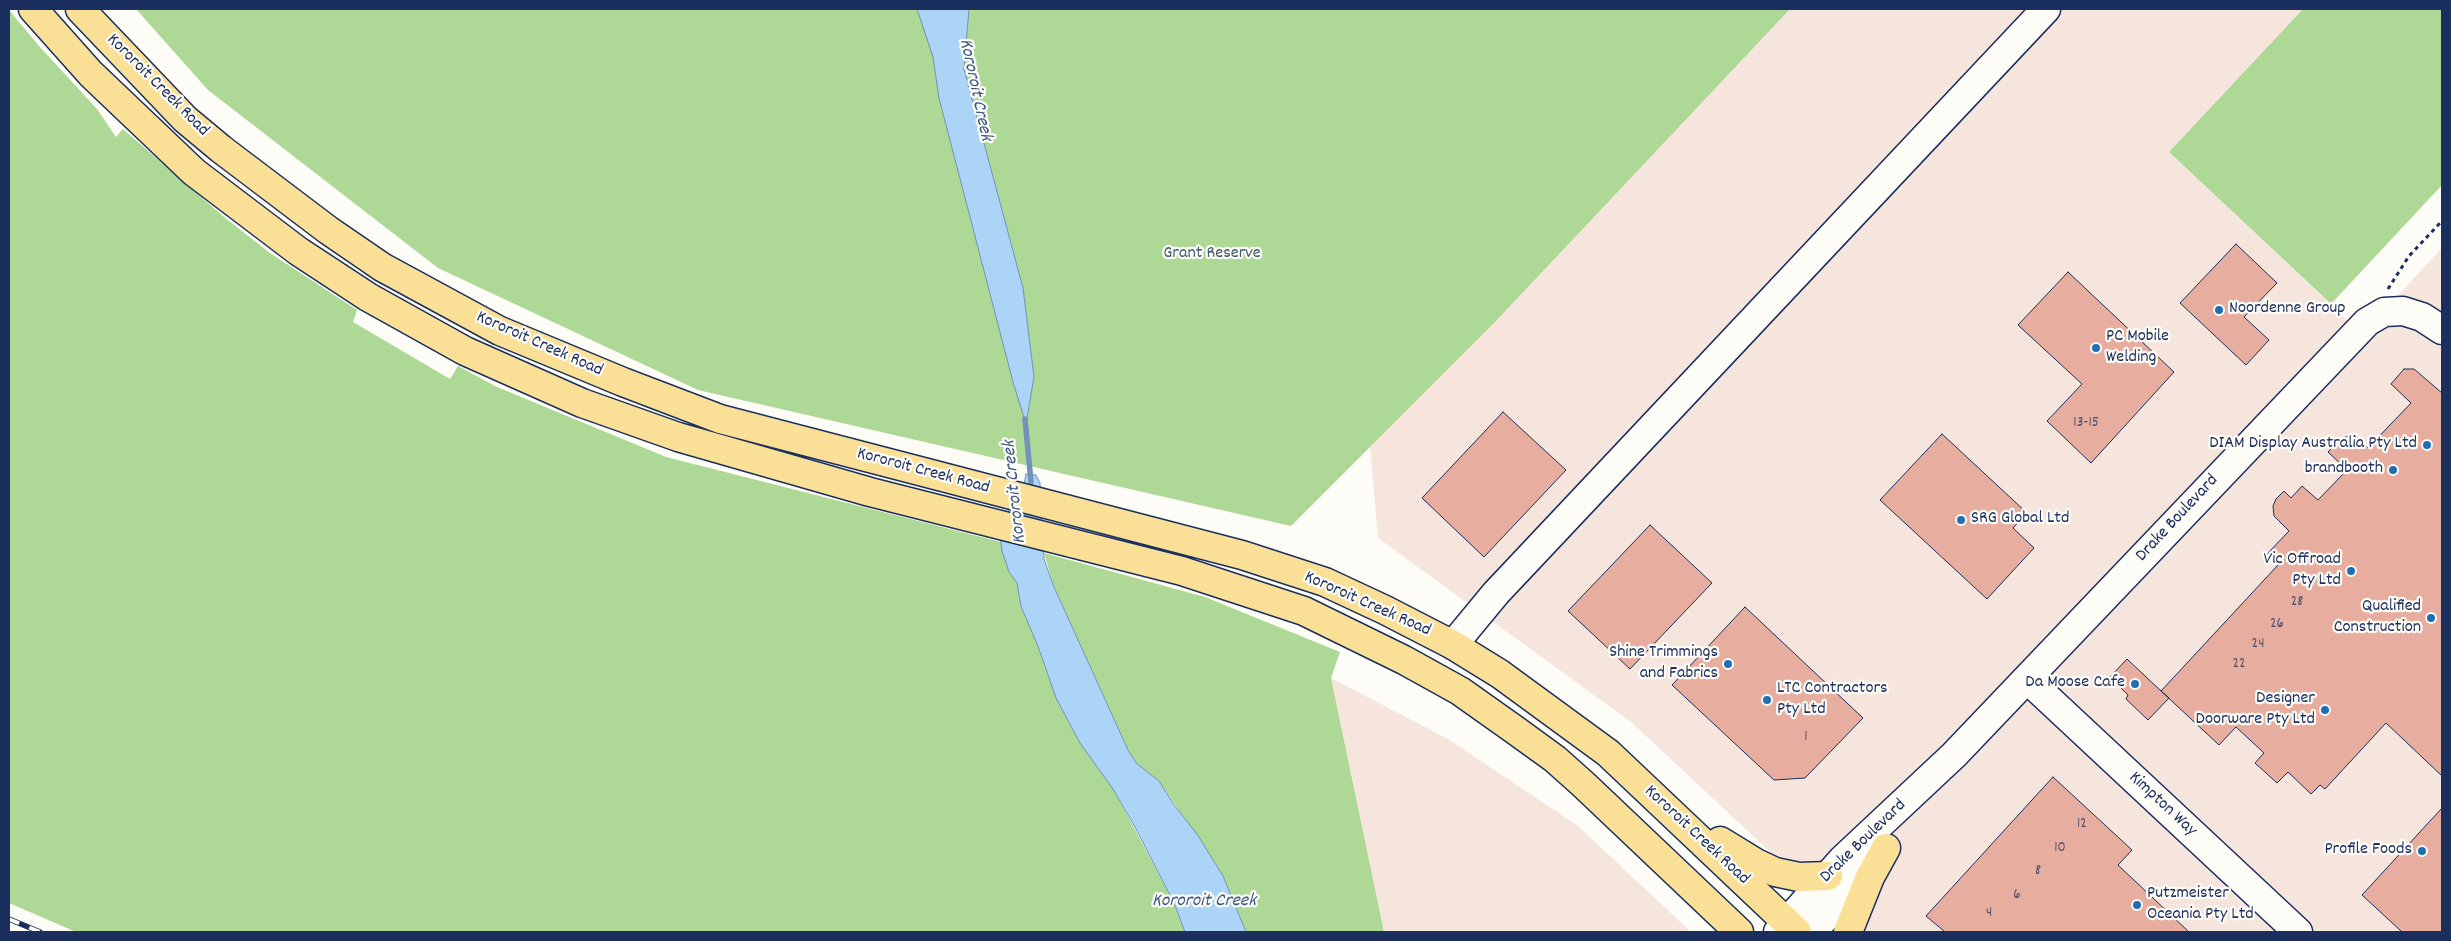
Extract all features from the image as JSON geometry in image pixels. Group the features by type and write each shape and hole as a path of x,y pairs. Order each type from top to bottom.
{"main road":[{"name":"Kororoit Creek Road","path":"33,9 91,74 194,172 298,251 368,297 465,351 582,403 678,437 870,492 1182,570 1304,611 1404,660 1460,691 1555,759 1734,930"},
{"name":"Kororoit Creek Road","path":"80,9 184,119 328,230 382,266 500,331 623,382 720,419 1242,556 1325,582 1453,645 1554,712 1608,753 1661,801 1787,929"},
{"path":"1661,801 1729,848 1756,863 1790,876 1812,878 1828,876"},
{"path":"1848,932 1870,877 1886,848"}],"street":[{"path":"1453,645 1496,592 2046,9"},
{"path":"2384,312 2403,311 2422,317 2442,330"},
{"name":"Drake Boulevard","path":"1787,929 1828,876 1954,755 2349,339 2367,322 2384,312"},
{"name":"Kimpton Way","path":"2027,679 2298,932"},
{"name":"Drake Boulevard","path":"1812,932 1862,879 1954,755"}],"path":[{"path":"2384,312 2389,285 2409,256 2442,221"}],"shaded area":[{"path":"1790,9 2303,9 2169,152 2362,334 2442,248 2442,932 1856,932 1631,722 1378,538 1370,446"},
{"path":"1331,678 1448,739 1578,826 1691,932 1384,932"}],"green space":[{"name":"Grant Reserve","path":"136,9 1790,9 1494,323 1291,526 698,390 438,268 208,90"},
{"path":"2303,9 2442,9 2442,185 2331,304 2169,152"},
{"path":"9,10 97,109 116,137 123,129 224,217 270,253 357,310 353,322 450,379 458,366 497,387 666,457 1001,542 1009,571 1017,583 1021,606 1039,649 1174,903 1185,932 76,932 9,903"},
{"path":"1044,553 1205,597 1340,652 1331,678 1384,932 1246,932 1223,876 1159,781 1136,763 1128,750 1054,587"}],"water":[{"name":"Kororoit Creek","path":"917,9 969,9 964,69 1023,288 1034,377 1026,424 1013,382 939,98 933,57"},
{"name":"Kororoit Creek","path":"1026,474 1036,475 1040,483 1044,559 1054,587 1128,750 1136,763 1159,781 1174,805 1197,834 1223,876 1246,932 1185,932 1174,903 1135,827 1113,789 1080,743 1056,698 1039,649 1021,606 1017,583 1009,572 1002,551 1000,535 1008,512 1023,489"}],"building":[{"name":"Noordenne Group","path":"2236,244 2277,283 2244,317 2269,340 2246,365 2180,303"},
{"name":"PC Mobile Welding","path":"2068,272 2174,372 2091,463 2047,421 2082,384 2018,325"},
{"path":"2404,369 2414,369 2442,393 2442,776 2386,723 2325,789 2320,785 2311,794 2288,772 2277,783 2255,763 2264,753 2236,727 2219,745 2169,698 2148,720 2126,699 2128,695 2110,677 2127,659 2161,691 2278,565 2267,554 2289,531 2274,516 2273,506 2276,499 2284,491 2291,498 2302,486 2318,500 2347,470 2328,452 2339,440 2353,434 2368,448 2411,403 2391,384"},
{"path":"1503,412 1566,470 1484,557 1422,498"},
{"name":"SRG Global Ltd","path":"1942,434 2027,513 2013,528 2034,548 1987,599 1880,500"},
{"path":"1650,525 1712,583 1630,669 1568,611"},
{"path":"1745,607 1863,718 1805,778 1774,780 1672,685"},
{"path":"2053,777 2132,850 2118,865 2189,932 1945,932 1926,916"},
{"name":"Profile Foods","path":"2442,808 2442,932 2402,932 2362,895"}],"waterway":[{"name":"Kororoit Creek","path":"1025,419 1031,482"}],"railway":[{"path":"9,919 40,932"}],"place":[{"name":"Noordenne Group","path":"2219,310"},
{"name":"PC Mobile Welding","path":"2096,348"},
{"name":"DIAM Display Australia Pty Ltd","path":"2427,445"},
{"name":"brandbooth","path":"2393,470"},
{"name":"SRG Global Ltd","path":"1961,520"},
{"name":"Vic Offroad Pty Ltd","path":"2351,571"},
{"name":"Qualified Construction","path":"2431,618"},
{"name":"Shine Trimmings and Fabrics","path":"1728,664"},
{"name":"Da Moose Cafe","path":"2135,684"},
{"name":"LTC Contractors Pty Ltd","path":"1767,700"},
{"name":"Designer Doorware Pty Ltd","path":"2325,710"},
{"name":"Profile Foods","path":"2422,851"},
{"name":"Putzmeister Oceania Pty Ltd","path":"2137,905"}]}
